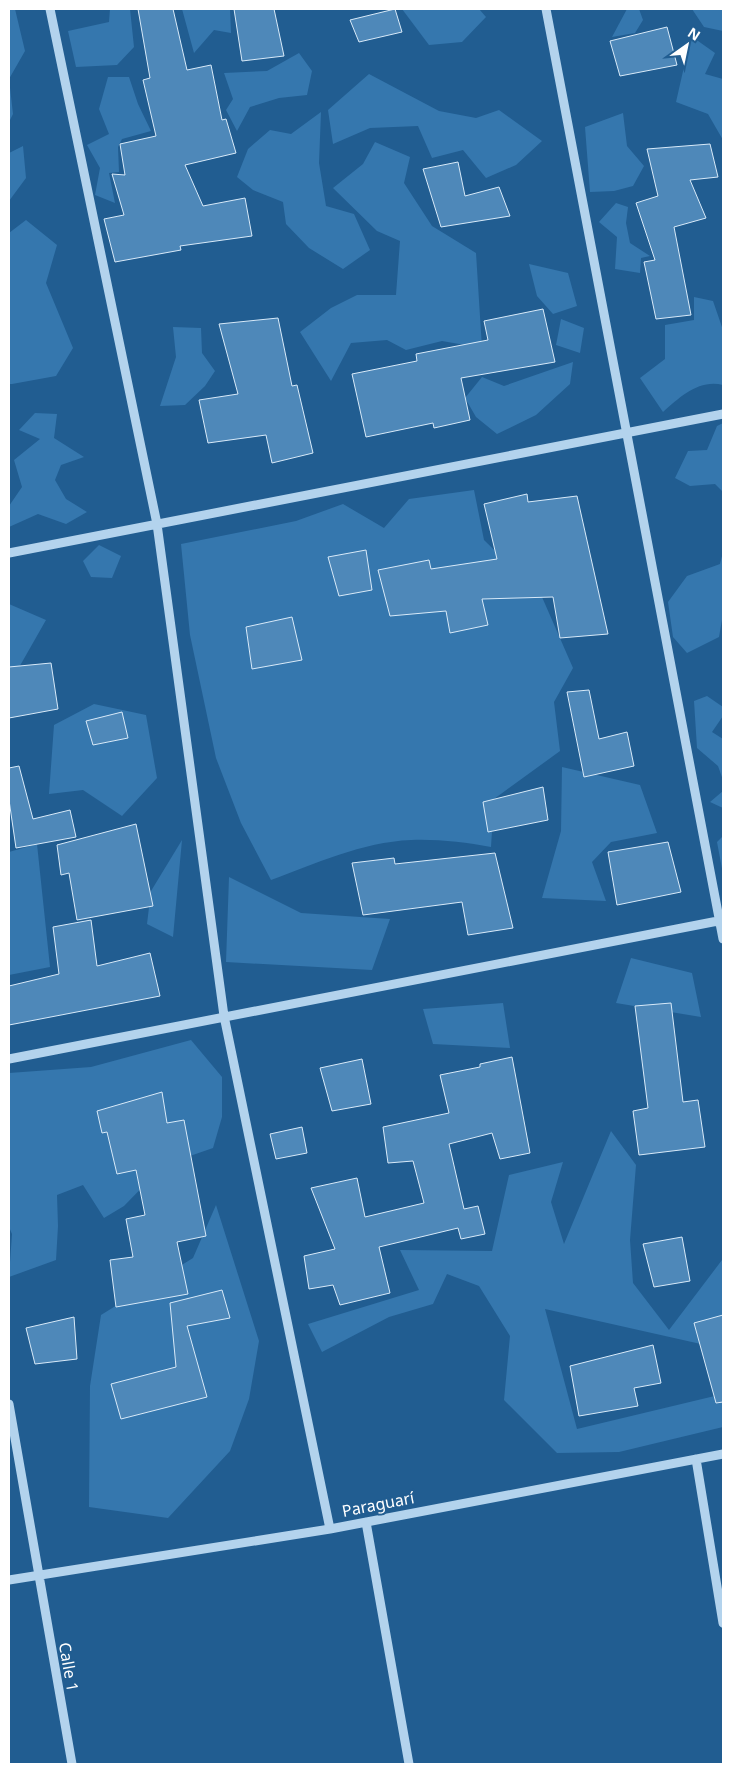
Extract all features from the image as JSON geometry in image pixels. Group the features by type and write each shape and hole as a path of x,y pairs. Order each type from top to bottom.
{"street":[{"path":"50,9 157,524 224,1016 330,1529"},
{"path":"546,9 722,920 723,939"},
{"path":"9,553 723,414"},
{"path":"9,1060 224,1016 722,920"},
{"name":"Calle 1","path":"9,1404 72,1764"},
{"name":"Paraguarí","path":"9,1580 330,1529 723,1454"},
{"path":"696,1459 723,1623"},
{"path":"366,1522 409,1764"}],"shaded area":[{"path":"9,9 15,9 25,51 9,79"},
{"path":"110,9 130,9 134,47 117,65 76,67 68,31 109,22"},
{"path":"182,9 230,9 231,33 214,30 194,53"},
{"path":"402,9 479,9 486,17 462,42 429,45"},
{"path":"627,9 639,9 643,20 635,33 612,37"},
{"path":"692,9 723,9 723,31 704,27"},
{"path":"691,36 715,53 705,74 723,79 723,140 708,114 676,102"},
{"path":"299,53 312,71 307,95 279,98 250,107 237,131 226,110 233,99 224,73 267,71"},
{"path":"369,74 439,111 476,118 499,110 542,141 516,165 486,178 463,150 432,158 418,126 370,128 333,144 328,110"},
{"path":"108,77 129,77 138,104 151,131 122,139 118,147 119,172 109,173 115,203 95,195 100,168 87,145 109,134 99,109"},
{"path":"9,79 13,114 9,122"},
{"path":"321,112 319,163 326,206 354,214 370,250 343,269 309,248 286,224 283,202 253,190 237,177 248,149 270,130 291,134"},
{"path":"623,113 627,146 644,166 633,186 614,191 590,192 585,127"},
{"path":"375,142 410,157 404,183 432,226 476,253 482,348 442,341 406,350 387,340 351,343 331,381 300,332 331,308 357,295 396,295 400,241 377,231 333,188 363,164"},
{"path":"23,146 26,178 9,201 9,153"},
{"path":"616,203 628,207 626,223 630,243 650,256 641,258 640,273 615,269 617,237 599,222"},
{"path":"26,220 57,245 46,283 73,348 56,376 9,384 9,233"},
{"path":"529,264 568,273 577,306 553,314 537,296"},
{"path":"694,297 713,301 723,330 723,385 714,384 698,387 683,395 663,412 640,378 665,359 665,325 694,320"},
{"path":"561,319 584,328 580,353 556,345"},
{"path":"173,327 201,328 202,353 215,371 205,386 185,405 160,406 176,357"},
{"path":"573,362 570,384 536,415 497,434 476,417 465,398 482,377 504,386"},
{"path":"35,413 57,414 54,438 84,457 61,465 55,480 66,499 87,512 66,524 38,514 9,527 9,506 22,487 14,460 40,439 19,430"},
{"path":"723,423 723,492 715,484 690,486 675,478 688,451 707,450 717,426"},
{"path":"474,490 484,540 542,597 573,668 554,702 560,751 494,799 491,847 441,840 393,842 357,849 271,880 241,823 216,758 190,635 181,544 296,521 343,504 384,528 409,499"},
{"path":"99,545 121,556 112,578 91,577 83,561"},
{"path":"723,552 723,614 719,637 687,653 673,637 668,602 687,576 720,564"},
{"path":"9,604 46,620 9,685"},
{"path":"707,696 723,707 723,716 712,732 723,739 723,780 718,766 697,748 694,701"},
{"path":"94,704 146,715 157,778 122,816 83,790 49,794 54,725"},
{"path":"562,767 640,785 657,833 611,842 592,862 606,901 542,898 561,831"},
{"path":"723,791 723,808 710,802"},
{"path":"723,836 723,874 717,842"},
{"path":"182,840 173,937 147,924 151,891"},
{"path":"37,844 50,967 9,975 9,852"},
{"path":"229,877 301,913 390,919 372,970 226,962"},
{"path":"631,958 692,973 701,1017 616,1003"},
{"path":"503,1003 510,1048 433,1044 423,1009"},
{"path":"191,1040 222,1077 222,1117 213,1148 164,1165 124,1206 104,1218 83,1185 57,1195 56,1260 9,1277 12,1234 9,1227 9,1073 91,1067"},
{"path":"611,1131 636,1165 630,1240 633,1283 669,1330 722,1260 723,1349 545,1309 577,1429 723,1394 723,1427 619,1452 557,1453 504,1400 510,1336 479,1286 447,1274 433,1304 389,1317 322,1352 308,1324 419,1290 400,1250 492,1251 509,1175 563,1162 551,1202 564,1244"},
{"path":"216,1205 259,1341 249,1399 230,1451 168,1518 89,1507 90,1386 101,1315 193,1258"}],"building":[{"path":"138,9 173,9 187,70 211,65 222,120 226,119 236,153 185,165 203,206 245,198 252,236 180,246 181,250 115,262 104,219 124,215 112,174 125,175 120,144 156,136 143,80 150,78"},
{"path":"234,9 274,9 284,56 242,61"},
{"path":"395,9 402,32 359,42 350,20"},
{"path":"667,27 677,65 620,76 610,41"},
{"path":"710,144 718,177 690,180 706,218 674,227 691,315 656,319 644,262 655,260 636,203 658,196 647,149"},
{"path":"458,162 465,196 499,187 510,216 441,227 423,169"},
{"path":"543,309 555,362 461,378 470,420 434,428 433,423 366,437 352,374 417,361 416,354 488,340 484,321"},
{"path":"278,318 292,386 297,385 313,453 272,463 266,435 208,443 199,400 238,394 219,324"},
{"path":"527,494 528,502 577,496 608,634 560,638 553,597 482,599 488,625 450,633 446,611 390,616 378,570 429,560 431,569 497,559 484,504"},
{"path":"366,550 372,590 339,596 328,557"},
{"path":"292,617 302,660 252,669 246,627"},
{"path":"51,663 58,709 9,718 9,667"},
{"path":"589,690 599,739 627,732 634,766 584,777 567,692"},
{"path":"122,712 128,738 93,745 86,721"},
{"path":"19,766 33,819 70,810 76,837 16,848 9,800 9,768"},
{"path":"543,787 548,820 488,832 483,802"},
{"path":"136,824 153,906 77,920 69,873 61,875 57,845"},
{"path":"668,842 681,892 617,905 608,852"},
{"path":"495,853 513,928 468,935 462,902 363,915 352,863 394,858 395,864"},
{"path":"91,920 97,966 150,953 160,996 9,1025 9,986 59,974 53,927"},
{"path":"671,1003 683,1102 698,1100 705,1147 639,1155 633,1111 648,1108 635,1006"},
{"path":"512,1057 530,1153 500,1159 492,1133 449,1144 464,1209 478,1206 485,1234 461,1239 458,1228 379,1247 390,1293 340,1305 333,1285 309,1289 304,1256 335,1249 311,1188 357,1178 365,1217 424,1203 413,1161 388,1163 383,1127 449,1113 440,1075 480,1067 480,1064"},
{"path":"362,1059 371,1104 332,1111 320,1068"},
{"path":"162,1092 167,1123 184,1120 206,1236 177,1242 188,1294 116,1307 110,1260 133,1257 126,1219 145,1215 136,1170 117,1174 107,1132 102,1133 97,1111"},
{"path":"302,1127 307,1153 276,1159 270,1134"},
{"path":"682,1237 690,1281 654,1287 643,1244"},
{"path":"222,1290 230,1318 187,1326 207,1397 121,1419 111,1384 176,1367 170,1303"},
{"path":"723,1315 723,1402 716,1403 694,1323"},
{"path":"74,1317 77,1359 35,1364 26,1328"},
{"path":"653,1345 661,1383 634,1388 638,1406 579,1416 570,1366"}]}
